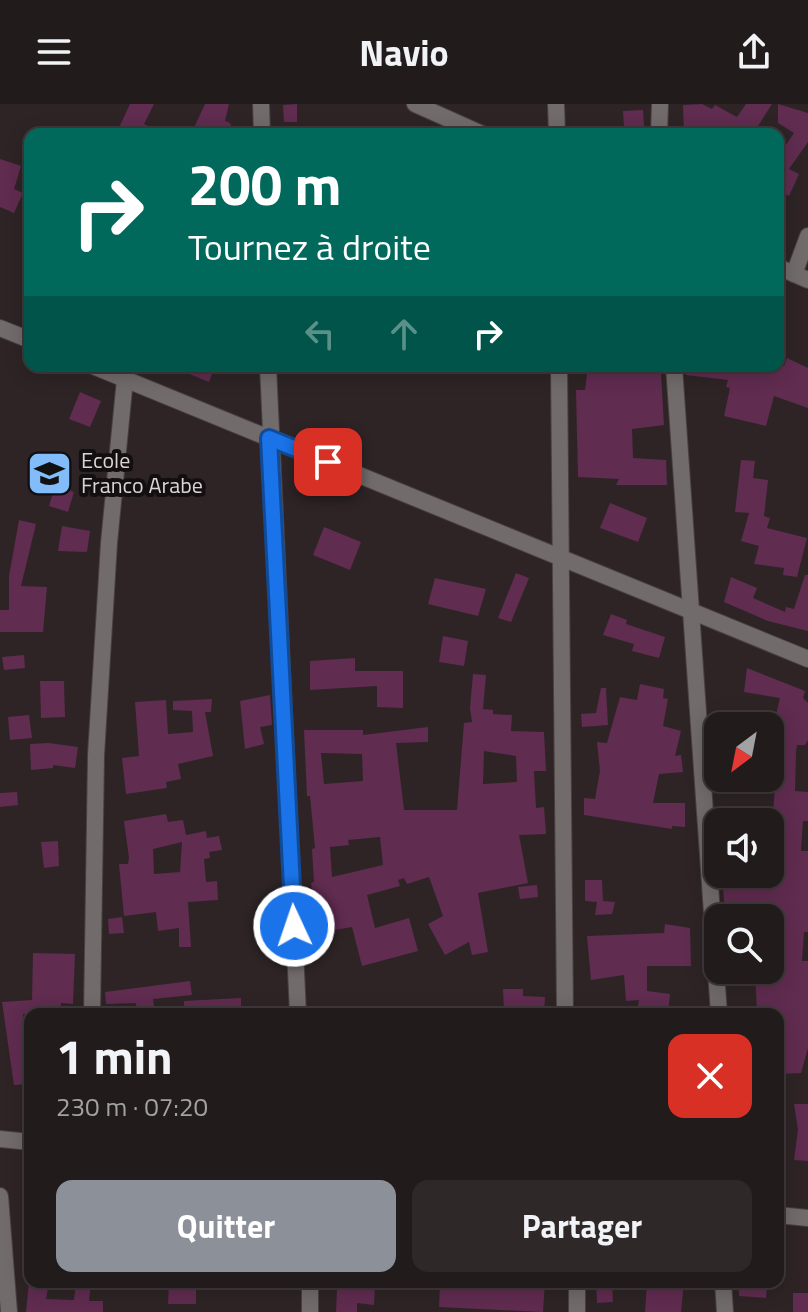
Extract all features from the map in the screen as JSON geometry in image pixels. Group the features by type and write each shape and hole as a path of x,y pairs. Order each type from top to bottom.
{"street":[{"path":"261,104 262,128"},
{"path":"415,104 469,128"},
{"path":"556,104 557,128"},
{"path":"659,128 660,104"},
{"path":"801,277 808,236"},
{"path":"0,328 24,338"},
{"path":"108,372 808,659"},
{"path":"268,372 298,1008"},
{"path":"559,372 561,853 565,1008"},
{"path":"674,372 719,1008"},
{"path":"92,1008 96,755 109,543 125,379"},
{"path":"0,1139 24,1141"},
{"path":"0,1196 2,1270 9,1312"},
{"path":"784,1216 808,1218"},
{"path":"310,1288 310,1312"},
{"path":"577,1288 577,1312"},
{"path":"723,1288 725,1312"}],"building":[{"path":"130,104 154,104 144,124 153,128 119,128"},
{"path":"205,104 229,104 225,121 232,128 194,128"},
{"path":"297,104 297,122 284,122 283,105"},
{"path":"702,104 712,109 715,105 737,117 746,104 772,104 757,128 684,128 683,105"},
{"path":"778,104 808,113 808,142 789,169 799,174 789,196 784,194 784,148 794,133 778,123"},
{"path":"643,110 644,126 624,127 623,111"},
{"path":"0,159 21,166 14,189 23,193 14,213 0,207"},
{"path":"787,358 808,368 808,408 774,396 766,426 724,416 730,388 726,387 728,380 686,375 686,372 784,372"},
{"path":"185,372 213,372 209,382"},
{"path":"587,372 661,374 664,425 632,429 633,458 666,460 667,485 616,485 619,479 578,477 576,390 585,390"},
{"path":"80,392 101,401 90,427 69,419"},
{"path":"741,460 755,461 753,478 768,480 764,516 770,518 767,528 807,538 797,577 783,575 784,568 754,564 759,546 741,541 749,513 735,512"},
{"path":"55,486 74,492 68,512 49,506"},
{"path":"610,503 647,518 638,542 600,528"},
{"path":"19,520 36,524 21,586 47,587 43,632 0,632 0,610 9,610 9,576"},
{"path":"62,526 90,531 87,552 58,551"},
{"path":"324,527 361,542 350,570 313,555"},
{"path":"516,573 529,578 511,622 498,618"},
{"path":"805,575 808,575 808,631 768,621 724,602 731,577 757,588 753,598 785,612 786,607 794,609"},
{"path":"435,578 486,589 478,616 428,604"},
{"path":"611,614 627,620 626,624 665,637 659,658 632,651 634,644 603,635"},
{"path":"443,636 468,641 464,666 439,662"},
{"path":"24,655 25,668 4,670 2,657"},
{"path":"355,658 355,671 403,671 403,708 377,707 377,686 310,690 310,661"},
{"path":"747,668 805,691 803,698 808,703 808,740 805,745 797,745 795,791 808,792 808,821 803,821 801,851 808,851 808,932 804,932 802,961 808,961 808,1048 801,1073 784,1074 784,1008 757,1008 756,984 784,984 784,904 724,904 723,888 784,888 784,808 773,808 775,792 784,792 784,712 777,712 780,698 744,692"},
{"path":"473,674 486,675 483,709 493,710 493,714 512,715 511,731 544,732 546,771 534,771 536,808 544,807 546,834 519,835 528,883 478,893 488,952 472,955 469,942 445,955 428,924 443,916 429,877 407,884 404,878 398,880 400,886 367,895 375,928 409,918 418,951 362,966 352,927 318,933 311,883 314,882 312,849 315,848 310,796 307,796 304,730 363,730 363,735 428,727 428,742 396,743 404,810 457,810 464,723 472,722","holes":["484,751 516,756 517,782 483,784","321,753 362,754 363,781 324,784","380,837 383,865 332,877 330,847 349,845 348,840"]},
{"path":"40,681 64,681 65,717 41,718"},
{"path":"640,684 664,689 663,698 668,699 663,726 681,731 675,756 681,755 683,772 659,774 653,803 685,803 685,827 672,826 672,829 584,815 584,798 595,799 600,771 597,742 607,743 620,697 637,700"},
{"path":"601,688 606,688 608,725 582,727 581,714 596,713"},
{"path":"270,695 272,725 260,727 264,744 245,749 240,701"},
{"path":"212,699 211,712 205,712 213,756 178,764 181,779 166,782 167,788 126,794 122,758 139,756 135,702 166,700 168,734 193,732 192,711 173,710 173,701"},
{"path":"29,715 32,738 10,740 8,717"},
{"path":"30,744 78,747 75,768 53,765 53,768 31,770"},
{"path":"17,792 18,805 0,807 0,793"},
{"path":"166,814 168,822 183,820 186,835 206,831 207,838 219,836 222,850 209,852 210,858 204,859 206,882 217,881 218,900 188,902 191,947 179,947 179,928 158,931 156,912 124,916 119,864 128,864 129,858 124,821","holes":["182,842 180,872 154,874 153,849"]},
{"path":"58,841 59,866 44,868 41,842"},
{"path":"585,880 602,880 603,901 615,902 612,914 595,915 597,902 585,901"},
{"path":"537,885 538,897 520,899 518,887"},
{"path":"122,917 124,933 109,934 108,919"},
{"path":"665,924 690,928 691,966 647,966 647,991 670,994 669,1008 638,1008 639,1000 626,1001 624,975 591,980 587,936 664,933"},
{"path":"33,953 75,954 73,1004 61,1003 61,1008 24,1008 24,1084 14,1085 2,1002 32,1000"},
{"path":"190,981 192,995 153,999 154,1008 136,1008 136,1003 106,1004 105,992"},
{"path":"503,989 523,989 523,996 545,997 544,1008 504,1008"},
{"path":"241,998 241,1008 184,1008 184,1001"},
{"path":"794,1104 808,1104 808,1161 794,1160 798,1130"},
{"path":"28,1288 48,1288 46,1299 74,1300 75,1288 90,1288 89,1301 103,1301 103,1312 26,1312"},
{"path":"169,1288 196,1288 196,1304 168,1304"},
{"path":"375,1288 374,1305 357,1303 357,1312 336,1312 337,1289"},
{"path":"440,1288 545,1288 543,1312 439,1307"},
{"path":"596,1288 612,1288 613,1302 597,1303"},
{"path":"647,1288 683,1288 681,1312 645,1312"},
{"path":"739,1288 767,1288 766,1298 739,1296"},
{"path":"793,1293 808,1293 808,1312 793,1312"}],"place":[{"name":"Ecole Franco Arabe","path":"50,473"}],"route":[{"path":"294,926 269,438 328,462"}]}
